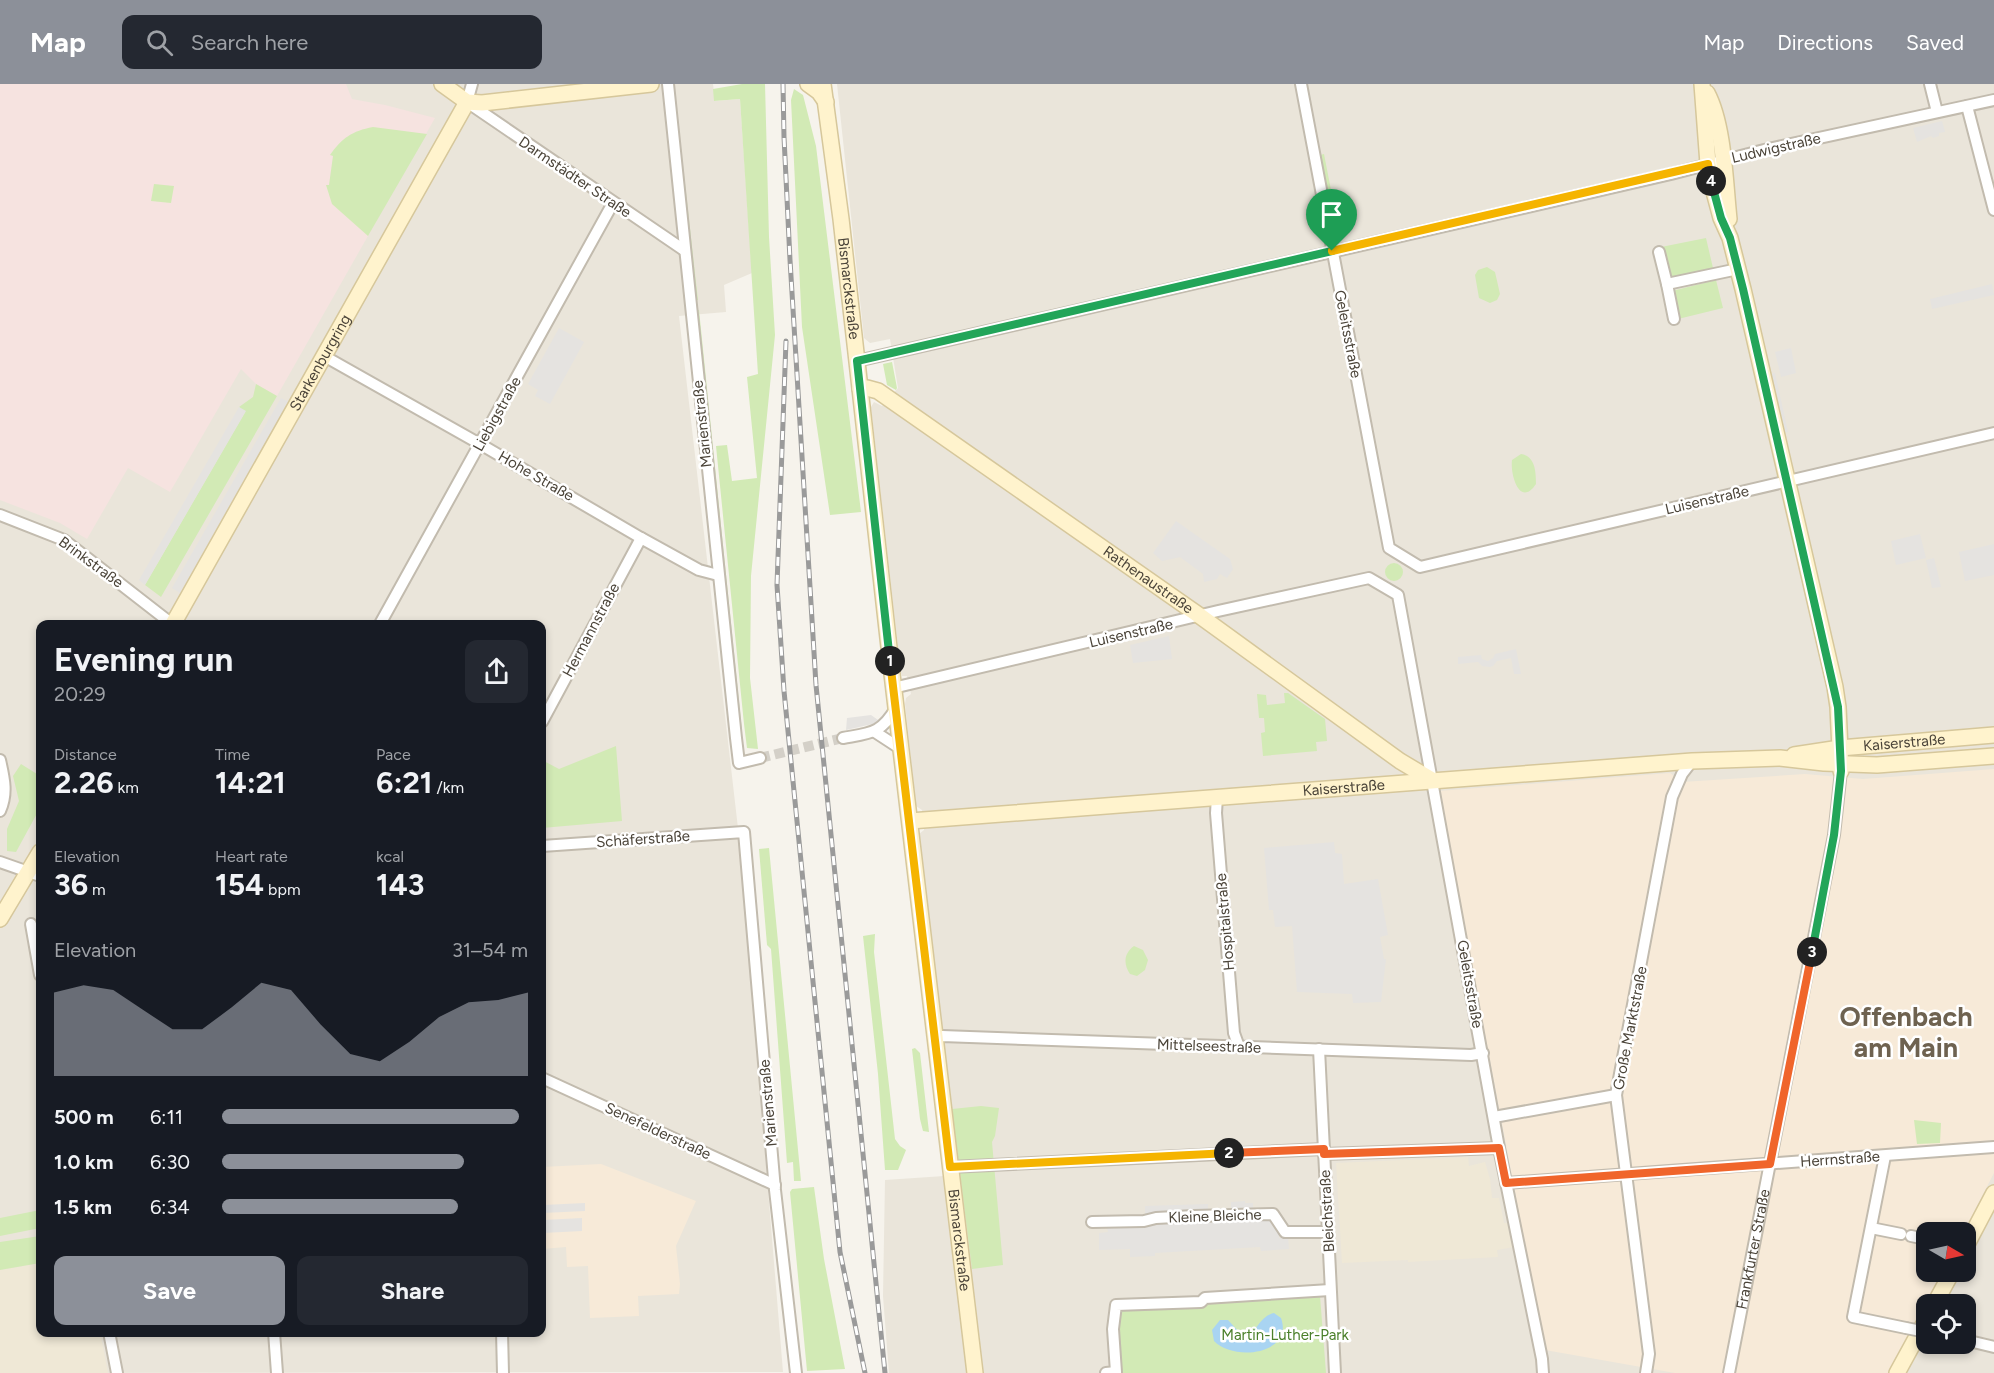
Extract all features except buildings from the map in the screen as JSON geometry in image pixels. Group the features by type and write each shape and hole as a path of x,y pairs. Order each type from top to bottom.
{"main road":[{"path":"442,84 467,102 494,103 651,84"},
{"path":"808,84 819,92 826,102"},
{"name":"Bismarckstraße","path":"824,84 975,1373"},
{"name":"Frankfurter Straße","path":"1702,84 1713,104 1719,211 1730,238 1738,269 1835,687 1840,768"},
{"name":"Starkenburgring","path":"175,620 467,102"},
{"name":"Rathenaustraße","path":"860,389 878,391 1200,616 1400,761 1432,780"},
{"name":"Kaiserstraße","path":"910,821 1692,761 1780,759 1840,748 1994,735"},
{"path":"1951,738 1947,744 1948,752 1953,759"},
{"name":"Kaiserstraße","path":"1780,759 1840,768 1994,756"},
{"path":"0,919 35,874"},
{"path":"1976,1227 1994,1193"},
{"path":"1897,1373 1916,1338"}],"street":[{"path":"467,102 472,84"},
{"name":"Marienstraße","path":"668,84 739,763 760,758"},
{"name":"Geleitsstraße","path":"1301,84 1389,548 1420,567"},
{"path":"1930,84 1937,112"},
{"name":"Ludwigstraße","path":"857,361 1994,100"},
{"name":"Darmstädter Straße","path":"467,102 684,250"},
{"path":"1967,106 1990,178 1994,210"},
{"name":"Liebigstraße","path":"382,620 613,203"},
{"path":"1659,252 1674,319"},
{"path":"1667,284 1738,269"},
{"name":"Hohe Straße","path":"324,356 641,538 699,570 718,575"},
{"name":"Luisenstraße","path":"1420,567 1994,433"},
{"name":"Brinkstraße","path":"0,515 64,540 168,620"},
{"name":"Hermannstraße","path":"546,715 641,538"},
{"name":"Geleitsstraße","path":"1369,578 1398,595 1499,1148 1543,1373"},
{"name":"Luisenstraße","path":"893,688 1369,578"},
{"path":"843,738 875,732 887,724 896,708"},
{"path":"875,732 901,749"},
{"path":"0,760 6,790 0,810"},
{"name":"Große Marktstraße","path":"1646,1373 1649,1354 1616,1095 1672,797 1682,774 1692,761"},
{"name":"Frankfurter Straße","path":"1729,1373 1834,835 1840,768"},
{"name":"Hospitalstraße","path":"1217,797 1216,813 1234,1033 1239,1047"},
{"name":"Marienstraße","path":"744,832 775,1185 796,1373"},
{"name":"Schäferstraße","path":"546,846 744,832"},
{"path":"0,862 35,874"},
{"path":"31,924 36,952"},
{"name":"Mittelseestraße","path":"935,1038 1471,1055 1483,1053"},
{"name":"Bleichstraße","path":"1319,1049 1335,1373"},
{"name":"Senefelderstraße","path":"546,1080 775,1185"},
{"path":"1493,1112 1616,1095"},
{"name":"Herrnstraße","path":"1506,1183 1994,1147"},
{"path":"950,1167 1324,1152 1499,1148"},
{"path":"1885,1156 1853,1317 1879,1319 1916,1329"},
{"name":"Kleine Bleiche","path":"1092,1222 1144,1221 1156,1218 1221,1214 1273,1214 1285,1232 1328,1232"},
{"path":"1871,1228 1916,1237"},
{"path":"1106,1373 1116,1372 1113,1329 1116,1305 1201,1302 1205,1298 1330,1290"},
{"path":"110,1337 117,1373"},
{"path":"274,1337 276,1373"},
{"path":"502,1337 503,1373"},
{"path":"1976,1343 1994,1347"}],"shaded area":[{"path":"0,84 713,84 715,101 740,99 752,273 724,285 726,312 679,316 739,837 783,1372 0,1373"},
{"path":"0,84 346,84 352,99 435,118 277,396 256,384 241,369 170,492 128,468 87,539 60,523 0,500"},
{"path":"837,84 1994,84 1994,1373 889,1373 883,1296 885,1180 959,1175 919,834 924,830 922,810 916,806 905,704 906,698 911,694 907,676 902,676 901,673 871,407 874,402 882,406 898,388 890,339 870,343 864,338"},
{"path":"1942,121 1945,132 1917,142 1913,128"},
{"path":"1992,284 1994,295 1932,309 1930,299"},
{"path":"559,328 584,342 550,404 535,396 538,390 528,384"},
{"path":"1791,348 1796,373 1781,377 1775,352"},
{"path":"1775,373 1788,432 1784,433 1771,374"},
{"path":"281,398 289,402 180,593 172,588"},
{"path":"239,407 246,411 145,585 139,580"},
{"path":"1176,521 1230,559 1233,569 1227,578 1220,574 1217,579 1204,582 1203,574 1180,557 1162,561 1153,553"},
{"path":"1920,534 1926,558 1896,565 1891,541"},
{"path":"1994,544 1994,575 1965,581 1959,552"},
{"path":"1934,558 1941,587 1932,588 1926,560"},
{"path":"1169,636 1172,659 1133,663 1130,645"},
{"path":"1516,649 1521,674 1514,674 1511,658 1497,661 1490,667 1482,666 1478,662 1458,664 1458,657 1481,655 1482,659 1488,661 1495,654"},
{"path":"871,715 881,722 846,730 847,718"},
{"path":"1994,769 1994,1173 1969,1222 1916,1222 1916,1282 1938,1282 1932,1294 1916,1294 1916,1324 1891,1373 1675,1373 1545,1350 1439,791 1670,773 1682,782 1805,774 1863,779"},
{"path":"1334,842 1335,853 1342,854 1344,884 1378,879 1388,935 1380,937 1384,959 1386,959 1381,1002 1353,1003 1352,994 1297,992 1292,926 1275,927 1273,910 1269,910 1264,848"},
{"path":"1468,1157 1469,1166 1485,1162 1492,1198 1499,1198 1504,1223 1509,1223 1514,1247 1497,1250 1498,1257 1342,1263 1336,1163"},
{"path":"601,1164 696,1201 676,1246 679,1294 638,1296 639,1316 590,1318 588,1266 567,1267 566,1247 546,1249 546,1167"},
{"path":"1245,1201 1245,1203 1253,1203 1253,1209 1265,1209 1279,1232 1279,1238 1288,1237 1289,1249 1261,1251 1260,1247 1155,1253 1155,1256 1130,1257 1130,1249 1099,1250 1099,1233 1108,1232 1107,1228 1145,1226 1145,1206 1208,1204 1208,1211 1231,1210 1231,1202"},
{"path":"585,1203 585,1211 546,1213 546,1205"},
{"path":"582,1218 582,1231 546,1233 546,1220"},
{"path":"36,1264 36,1337 101,1337 108,1373 0,1373 0,1270"}],"green space":[{"path":"742,84 765,84 769,237 775,335 751,576 750,678 758,749 747,748 716,446 727,445 732,481 757,478 747,377 758,374 740,99 714,101 713,89"},
{"path":"794,89 803,95 816,146 861,512 830,515 802,327 791,100"},
{"path":"373,127 427,134 368,236 332,204 326,185 329,185 333,156 330,155 334,149 353,133"},
{"path":"681,148 698,300 695,301 679,149"},
{"path":"1324,154 1340,236 1336,237 1320,155"},
{"path":"154,184 174,186 171,203 151,201"},
{"path":"1706,238 1713,268 1668,278 1661,247"},
{"path":"1487,267 1495,272 1500,294 1497,300 1490,303 1479,298 1475,275 1478,270"},
{"path":"1716,280 1723,308 1678,319 1672,291"},
{"path":"696,310 699,310 742,731 739,731"},
{"path":"892,362 896,390 887,385 883,364"},
{"path":"256,384 277,396 161,597 145,585 245,412 239,407 253,397"},
{"path":"1521,454 1526,455 1532,461 1536,474 1536,484 1525,492 1517,487 1514,481 1512,466 1512,460"},
{"path":"1394,563 1400,566 1403,572 1400,578 1394,581 1388,578 1385,572 1388,566"},
{"path":"1284,693 1288,693 1325,719 1327,741 1316,742 1317,751 1263,756 1261,733 1265,732 1264,718 1259,718 1257,694 1266,695 1267,705 1285,703"},
{"path":"616,746 622,821 546,828 546,762 559,769"},
{"path":"21,764 36,773 36,815 16,852 7,851 7,829 19,801 13,776"},
{"path":"769,848 801,1181 794,1181 793,1162 787,1163 771,949 767,945 759,849"},
{"path":"875,934 874,952 895,1139 906,1150 898,1170 885,1170 878,1074 863,936"},
{"path":"1134,946 1143,950 1148,960 1145,970 1137,976 1130,974 1126,963 1126,955"},
{"path":"915,1048 920,1053 929,1132 923,1131 920,1119 912,1049"},
{"path":"981,1106 999,1108 992,1142 1003,1265 972,1269 952,1109"},
{"path":"1914,1120 1941,1123 1940,1143 1917,1144"},
{"path":"814,1187 824,1259 845,1369 807,1371 790,1192 792,1189"},
{"path":"36,1211 36,1229 0,1236 0,1218"},
{"path":"36,1237 36,1264 0,1270 0,1242"},
{"name":"Martin-Luther-Park","path":"1320,1296 1326,1373 1119,1373 1118,1307 1198,1307 1207,1301"}],"water":[{"path":"1274,1313 1281,1318 1283,1330 1279,1340 1271,1347 1260,1351 1235,1351 1223,1348 1214,1341 1212,1330 1220,1320 1228,1320 1241,1334 1246,1334 1251,1332 1264,1318"}],"tunnel":[{"path":"760,758 843,738"}],"railway":[{"path":"783,84 790,260 816,685 885,1373"},
{"path":"786,341 777,585 784,691 840,1252 865,1373"}],"district":[{"name":"Offenbach am Main","path":"1906,1032"}],"route":[{"path":"1708,164 1719,211 1730,238 1743,289 1838,707 1841,771 1834,835 1770,1164 1506,1183 1499,1148 1324,1154 1324,1149 950,1167 857,361 1332,251 1708,164"}]}
